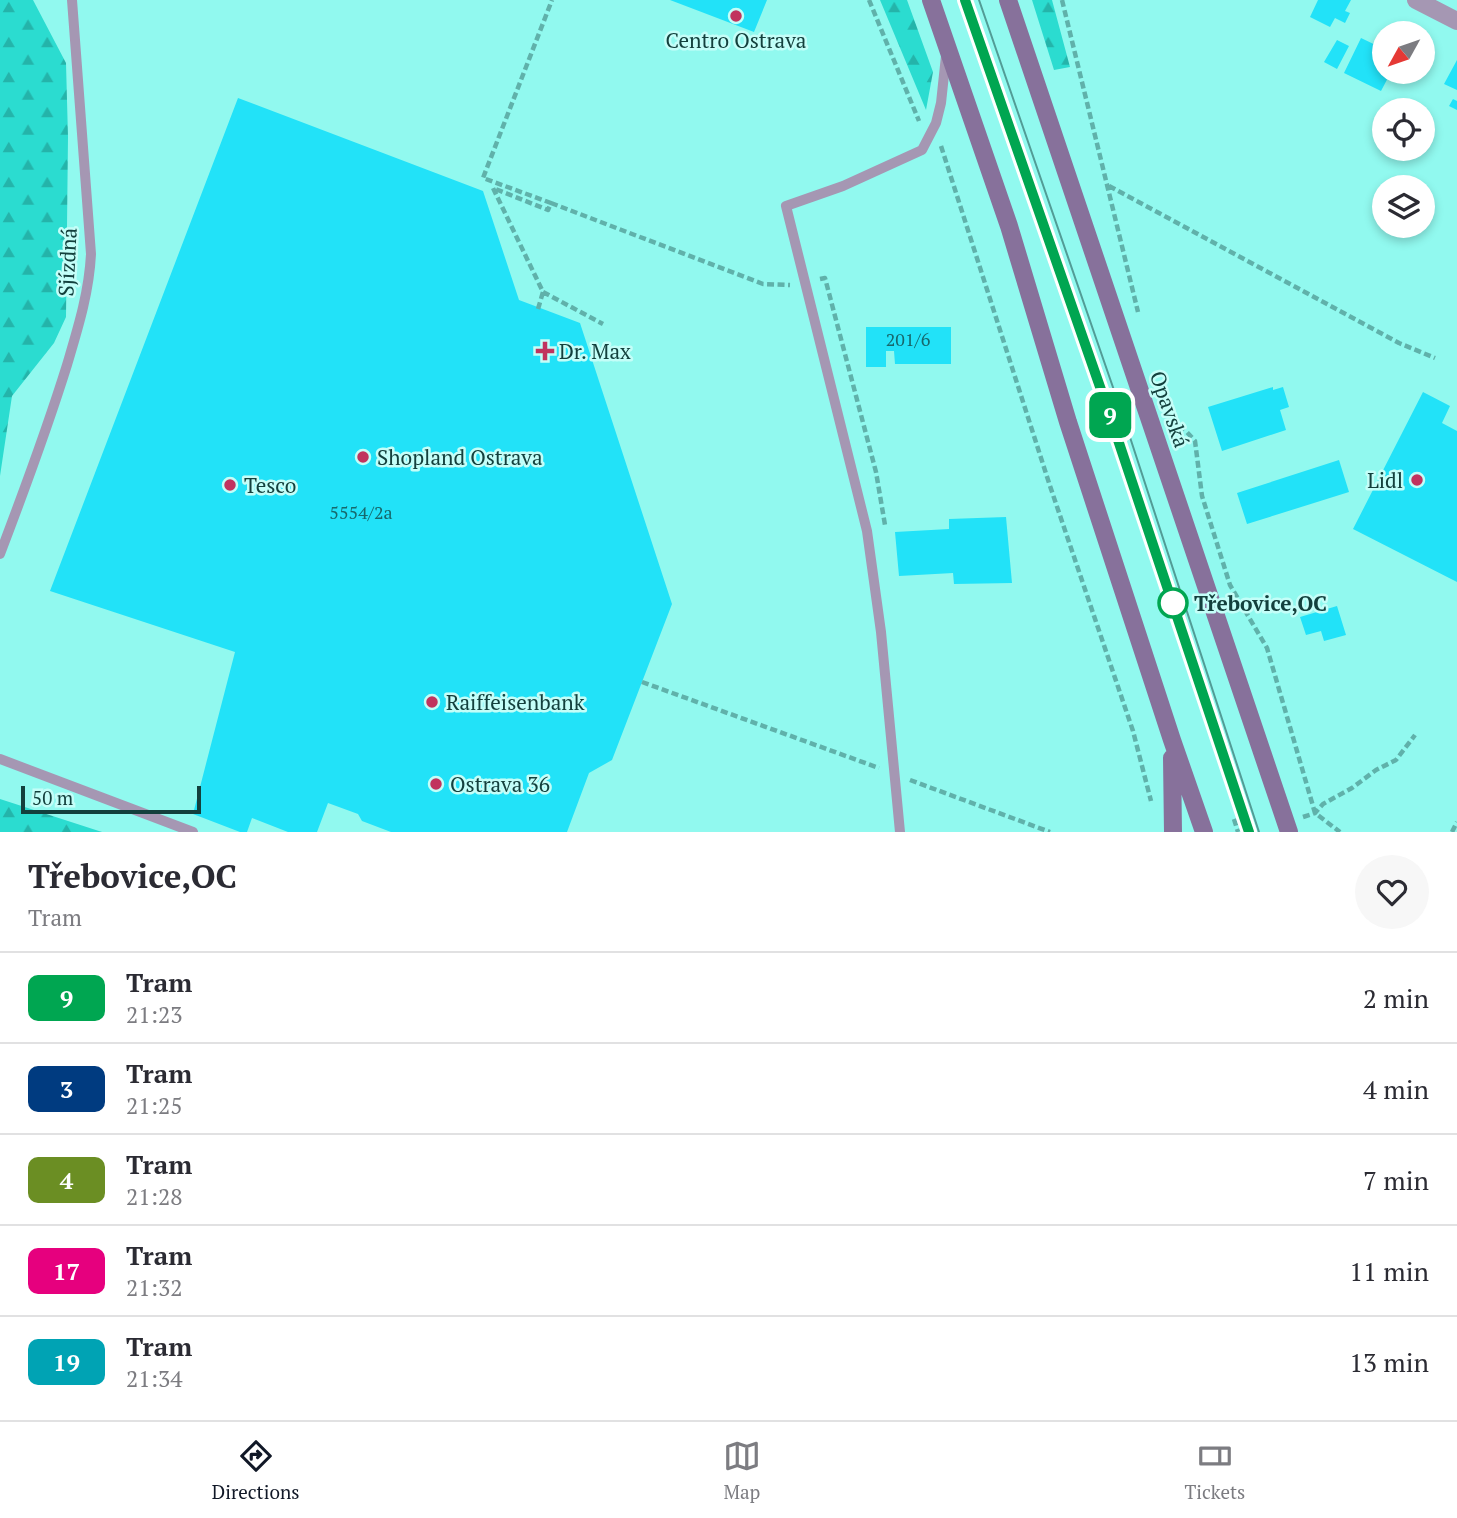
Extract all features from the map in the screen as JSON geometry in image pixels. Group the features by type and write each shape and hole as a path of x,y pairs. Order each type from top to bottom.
{"main road":[{"path":"932,0 1009,226 1068,422 1204,832"},
{"name":"Opavská","path":"1008,0 1289,832"},
{"path":"1172,740 1174,832"}],"street":[{"path":"1416,0 1457,21"}],"lane":[{"name":"Sjízdná","path":"0,554 46,434 90,279 91,254 72,0"},
{"path":"900,832 881,632 867,531 786,206 843,186 922,150 932,135 941,103 947,46"},
{"path":"0,759 193,832"}],"path":[{"path":"552,0 483,178 763,284 791,285"},
{"path":"869,0 917,119 944,149 1042,461 1133,731 1153,810"},
{"path":"1062,0 1139,317"},
{"path":"1109,186 1399,343 1435,358"},
{"path":"551,203 548,209 493,188 543,292 603,324"},
{"path":"538,309 543,292"},
{"path":"1166,398 1176,420 1195,441 1202,496 1230,584 1267,648 1315,813 1340,832"},
{"path":"642,682 1050,832"},
{"path":"1315,813 1323,804 1396,760 1415,735"},
{"path":"1234,820 1238,832"},
{"path":"1452,832 1457,822"}],"green space":[{"path":"0,0 33,0 66,63 68,137 66,317 54,343 12,396 0,476"},
{"path":"880,0 907,0 933,72 926,110"},
{"path":"1032,0 1052,0 1070,67 1054,70"},
{"path":"0,799 102,832 0,832"}],"building":[{"name":"Centro Ostrava","path":"670,0 767,0 754,32"},
{"path":"1318,0 1351,0 1345,11 1350,13 1345,23 1335,18 1330,27 1310,17"},
{"path":"1361,38 1372,43 1372,84 1385,84 1381,91 1344,73"},
{"path":"1337,40 1349,46 1337,69 1324,62"},
{"path":"1457,60 1457,90 1444,84"},
{"name":"Shopland Ostrava","path":"238,98 483,191 519,300 580,323 672,604 612,760 589,773 567,832 391,832 362,821 358,814 328,803 317,832 288,832 252,818 247,832 240,832 193,814 235,652 50,591"},
{"path":"1453,99 1457,101 1457,110 1449,106"},
{"path":"866,327 951,327 951,364 895,364 894,351 886,351 886,367 866,367"},
{"path":"1273,387 1273,390 1283,387 1289,407 1280,410 1286,430 1222,451 1208,407"},
{"name":"Lidl","path":"1423,392 1450,406 1442,423 1457,431 1457,582 1353,529"},
{"path":"1339,460 1349,492 1247,524 1237,493"},
{"path":"1006,517 1012,583 954,584 953,573 899,576 895,532 949,529 949,519"},
{"path":"1337,606 1346,635 1324,641 1321,631 1306,635 1300,617"}],"tram line":[{"path":"965,0 1114,425 1249,832"},
{"name":"9","path":"965,0 1106,404 1249,832"},
{"path":"979,0 1125,422 1259,832"}],"place":[{"name":"Centro Ostrava","path":"736,16"},
{"name":"Dr. Max","path":"545,351"},
{"name":"Shopland Ostrava","path":"363,457"},
{"name":"Lidl","path":"1417,480"},
{"name":"Tesco","path":"230,485"},
{"name":"Třebovice,OC","path":"1173,603"},
{"name":"Raiffeisenbank","path":"432,702"},
{"name":"Ostrava 36","path":"436,784"}]}
